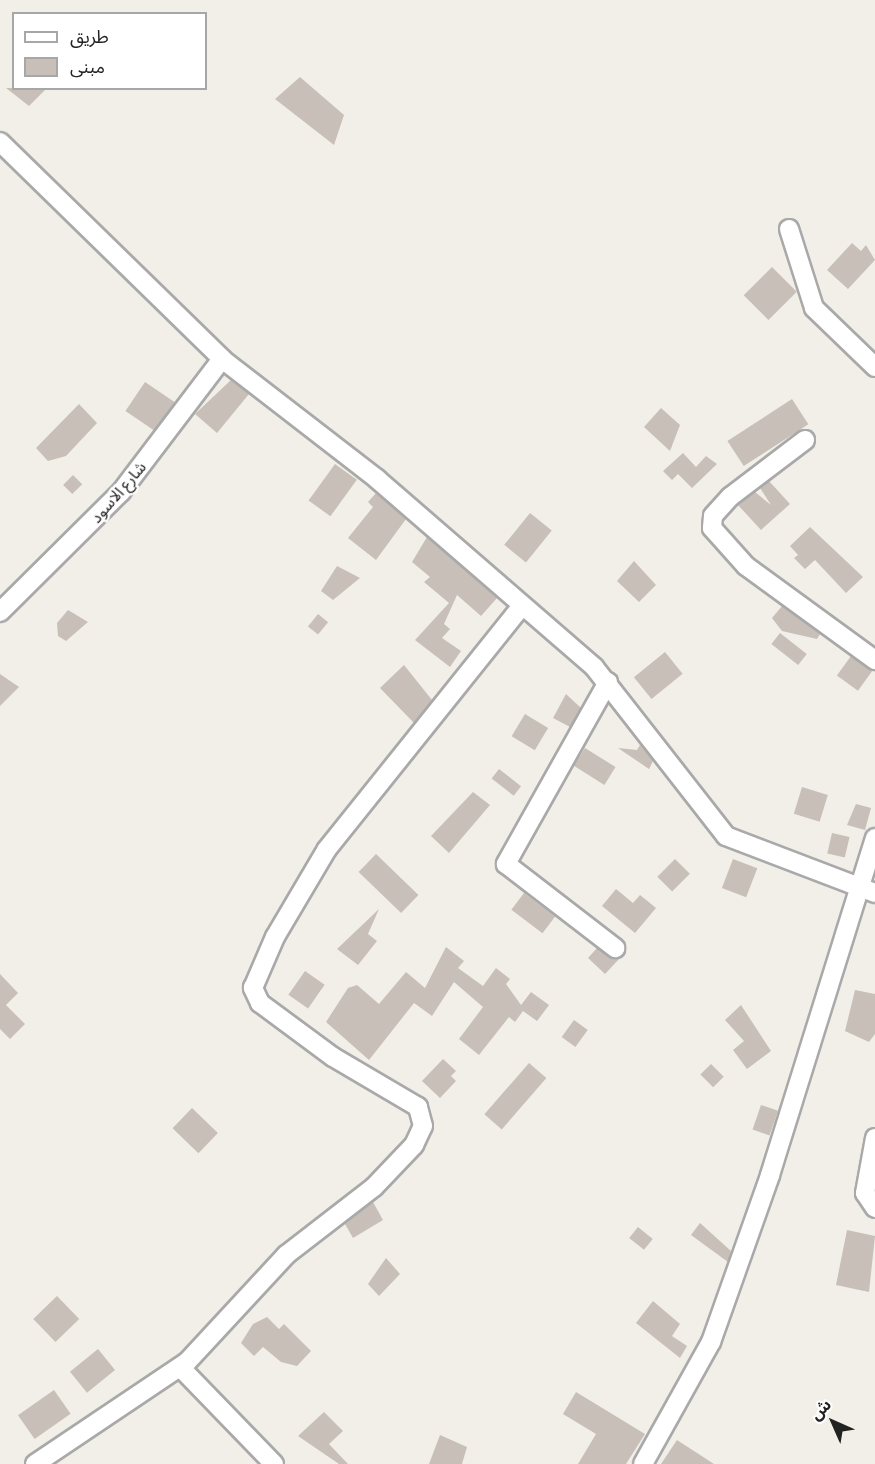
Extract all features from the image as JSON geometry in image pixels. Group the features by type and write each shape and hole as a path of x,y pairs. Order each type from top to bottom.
{"street":[{"path":"0,142 222,359 377,479 608,682 726,836 868,890"},
{"path":"789,229 814,308 875,367"},
{"name":"شارع الاسود","path":"0,612 121,492 222,359"},
{"path":"805,440 730,496 713,516 712,528 746,566 875,660"},
{"path":"35,1464 180,1367 286,1255 406,1155 423,1126 422,1112 408,1098 333,1057 260,1003 253,988 275,937 327,849 521,607"},
{"path":"608,682 506,864 615,948"},
{"path":"643,1464 711,1342 868,890 875,838"},
{"path":"875,1138 865,1193 875,1208"},
{"path":"180,1367 274,1464"}],"building":[{"path":"300,77 344,115 334,145 275,99"},
{"path":"6,88 45,90 29,106"},
{"path":"852,243 861,251 866,245 875,260 848,289 827,270"},
{"path":"772,267 797,292 768,320 744,295"},
{"path":"231,380 249,394 217,433 195,414"},
{"path":"145,382 175,402 155,431 125,411"},
{"path":"792,399 808,424 744,466 727,441"},
{"path":"79,404 97,423 66,456 48,461 36,448"},
{"path":"661,408 680,425 670,451 644,427"},
{"path":"683,453 696,467 706,456 717,464 692,488 678,474 672,480 663,471"},
{"path":"335,464 357,480 330,516 309,500"},
{"path":"73,475 82,484 72,494 63,485"},
{"path":"769,481 790,504 761,530 738,505 755,492 771,505 760,488"},
{"path":"376,493 406,519 376,560 348,538 373,507 368,502"},
{"path":"530,513 552,531 526,562 504,545"},
{"path":"810,527 863,577 846,593 815,560 805,569 794,558 798,555 790,546"},
{"path":"427,537 497,598 481,616 457,595 444,624 450,629 442,638 461,651 450,667 415,640 449,603 424,582 430,577 412,562"},
{"path":"634,561 656,585 639,602 617,581"},
{"path":"337,566 360,578 333,600 321,591"},
{"path":"782,606 820,634 817,639 782,631 772,618"},
{"path":"68,610 88,622 66,641 58,636 57,623"},
{"path":"318,614 328,622 318,635 308,626"},
{"path":"780,633 807,654 798,665 771,644"},
{"path":"665,652 683,674 652,699 634,677"},
{"path":"851,656 872,671 858,691 837,675"},
{"path":"404,665 432,700 414,723 380,688"},
{"path":"0,674 19,687 0,706"},
{"path":"566,694 581,708 570,727 553,718"},
{"path":"525,714 548,728 535,750 512,736"},
{"path":"640,745 653,761 649,769 618,748 637,750"},
{"path":"585,748 616,767 604,785 574,766"},
{"path":"499,769 521,786 514,796 492,778"},
{"path":"802,787 828,795 820,822 794,814"},
{"path":"473,792 490,805 449,853 431,836"},
{"path":"856,804 871,808 865,830 847,825"},
{"path":"832,833 850,837 845,858 827,853"},
{"path":"376,854 418,895 401,913 359,872"},
{"path":"675,859 690,874 672,892 657,877"},
{"path":"733,859 757,868 746,897 722,888"},
{"path":"616,889 633,903 640,895 656,908 635,933 602,906"},
{"path":"524,893 555,916 543,933 511,910"},
{"path":"379,909 368,934 377,941 358,965 337,949"},
{"path":"446,947 464,961 458,968 483,986 496,968 510,979 506,984 521,1005 531,992 549,1005 537,1021 523,1011 515,1022 509,1017 479,1055 459,1039 483,1007 454,982 432,1016 414,1003 369,1060 326,1022 348,988 357,985 379,1004 406,972 425,988"},
{"path":"597,948 620,958 605,974 588,958"},
{"path":"305,971 325,985 308,1009 288,995"},
{"path":"0,974 18,993 6,1005 25,1024 10,1039 0,1029"},
{"path":"855,990 875,994 875,1034 869,1042 845,1031"},
{"path":"741,1005 771,1051 747,1069 733,1050 744,1041 725,1020"},
{"path":"574,1020 588,1030 575,1047 562,1037"},
{"path":"443,1059 456,1071 451,1076 456,1081 440,1098 422,1081"},
{"path":"529,1063 546,1078 502,1129 484,1114"},
{"path":"711,1064 724,1077 713,1087 700,1075"},
{"path":"761,1105 778,1111 770,1135 753,1130"},
{"path":"192,1108 218,1133 198,1153 173,1128"},
{"path":"373,1202 383,1220 353,1238 345,1224"},
{"path":"700,1223 731,1251 728,1262 691,1235"},
{"path":"638,1227 653,1239 644,1250 629,1238"},
{"path":"847,1230 875,1236 869,1292 836,1285"},
{"path":"386,1258 400,1274 379,1296 368,1284"},
{"path":"57,1296 79,1319 55,1342 33,1319"},
{"path":"653,1301 680,1324 672,1336 687,1346 680,1358 636,1323"},
{"path":"267,1317 279,1329 284,1324 311,1351 297,1366 281,1362 263,1347 254,1356 241,1343 253,1324"},
{"path":"98,1349 115,1370 87,1393 70,1372"},
{"path":"54,1390 71,1414 35,1439 18,1415"},
{"path":"576,1392 645,1434 626,1464 578,1464 596,1434 563,1414"},
{"path":"324,1412 343,1431 329,1444 348,1464 339,1464 298,1436"},
{"path":"440,1435 467,1447 462,1464 429,1464"},
{"path":"677,1440 714,1464 661,1464"}]}
